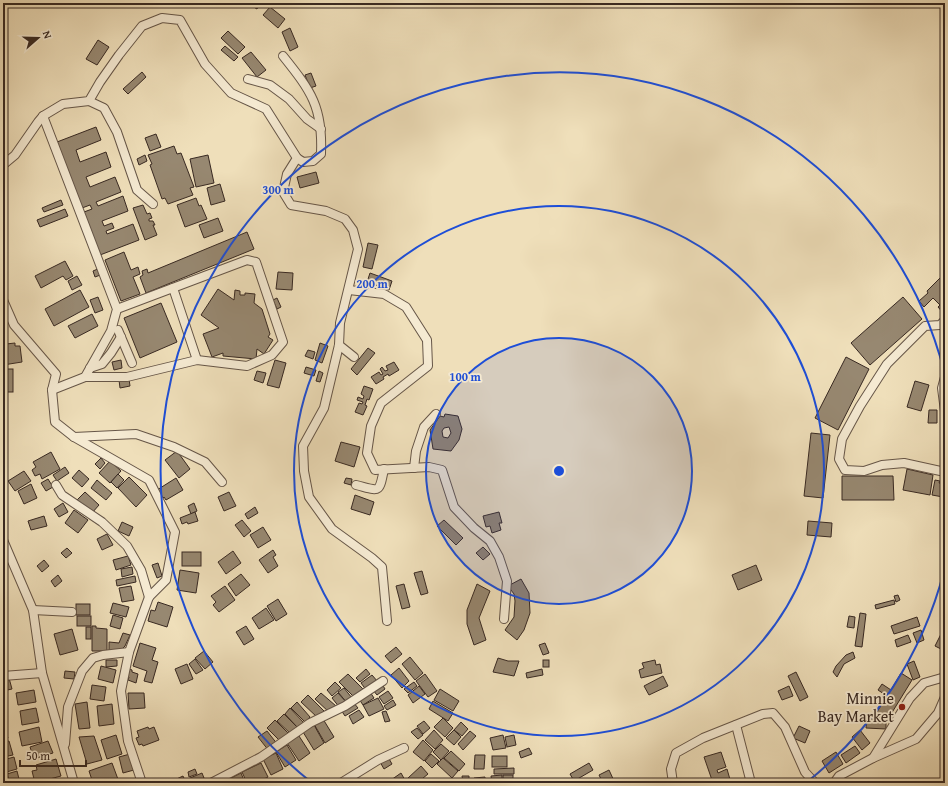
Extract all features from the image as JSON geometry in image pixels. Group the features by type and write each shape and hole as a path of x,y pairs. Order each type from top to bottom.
{"street":[{"path":"89,101 119,55 142,26 162,18 180,20 205,64 231,93 266,109 297,158 304,162 313,161 321,154 321,129 315,103 303,81 283,56"},
{"path":"248,80 270,85 289,99 307,120 321,129"},
{"path":"3,165 15,156 38,122 44,116 63,104 89,101 104,108 117,132 137,190 153,204"},
{"path":"44,116 117,309 111,331 85,377"},
{"path":"297,158 287,174 283,192 291,205 326,211 345,219 353,230 358,250 340,323 339,345 324,408 303,446 304,471 309,497 332,529 382,567 387,621"},
{"path":"52,390 85,377 127,377 197,360 247,366 272,355 283,342 256,262 247,260 117,309"},
{"path":"173,288 197,360"},
{"path":"349,290 384,294 406,307 426,340 428,366 381,403 371,426 367,453 375,470 429,467 442,470 454,507 474,528 490,541 499,557 507,581 504,619"},
{"path":"3,300 14,325 56,374 52,390 55,422 74,437 149,480 175,532 166,580 149,597 129,652 121,691 128,741 142,783"},
{"path":"945,320 940,325 925,326 887,364 860,406 842,439 839,459 845,470 864,471 882,465 904,463 945,472"},
{"path":"90,368 102,364 111,354 120,334 132,363"},
{"path":"339,345 354,357"},
{"path":"945,377 942,388 945,411"},
{"path":"414,468 416,451 424,427 436,414"},
{"path":"74,437 136,434 174,447 206,462 222,482"},
{"path":"356,485 378,489 381,486 384,469"},
{"path":"56,485 62,495 102,522 127,546 141,570 149,597"},
{"path":"3,540 33,610 42,673 74,783"},
{"path":"33,610 72,612"},
{"path":"64,749 68,707 82,671 93,658 103,655 129,652"},
{"path":"3,676 42,673"},
{"path":"873,758 910,698 924,683 945,677"},
{"path":"211,783 261,757 310,723 345,706 383,681"},
{"path":"834,783 840,776 873,758 916,739 938,713 945,698"},
{"path":"672,783 670,768 676,753 703,738 763,714 773,713 785,727 805,772 815,783"},
{"path":"736,725 751,783"},
{"path":"341,783 378,760 404,748"}],"building":[{"path":"247,3 260,3 257,9"},
{"path":"270,7 285,19 278,28 263,15"},
{"path":"290,28 298,47 290,51 282,32"},
{"path":"228,31 245,47 238,54 221,38"},
{"path":"98,40 109,47 97,65 86,59"},
{"path":"225,46 238,57 234,61 221,50"},
{"path":"251,52 266,70 257,77 242,58"},
{"path":"142,72 146,77 128,94 123,89"},
{"path":"311,73 316,86 310,88 305,75"},
{"path":"96,127 101,140 76,150 80,162 106,152 111,167 86,177 90,187 115,177 121,192 96,202 98,206 123,196 128,211 102,221 104,226 112,223 114,228 106,231 107,234 133,224 139,240 100,255 84,212 92,209 90,205 82,208 57,142"},
{"path":"156,134 161,147 150,151 145,138"},
{"path":"174,146 177,154 181,153 194,187 190,188 193,195 168,204 165,198 162,199 148,155"},
{"path":"145,155 147,161 139,165 137,159"},
{"path":"208,155 214,183 196,187 190,159"},
{"path":"316,172 319,183 300,188 297,177"},
{"path":"220,184 225,201 211,205 207,188"},
{"path":"196,198 207,219 185,227 177,205"},
{"path":"61,200 63,205 44,212 42,208"},
{"path":"143,205 147,214 150,213 152,218 149,219 149,221 153,221 157,235 145,240 133,208"},
{"path":"65,209 68,216 40,227 37,220"},
{"path":"218,218 223,231 204,238 199,225"},
{"path":"247,232 254,249 146,293 140,277 143,275 142,271 147,269 148,273"},
{"path":"368,243 378,245 372,269 363,267"},
{"path":"124,252 131,270 138,267 140,274 133,277 140,294 121,301 105,260"},
{"path":"65,261 73,276 66,280 63,276 41,288 35,276"},
{"path":"100,268 103,274 95,277 93,271"},
{"path":"278,272 293,273 292,290 276,289"},
{"path":"370,273 392,281 389,290 367,282"},
{"path":"77,276 82,285 72,290 68,281"},
{"path":"940,278 942,280 945,278 945,315 938,307 940,305 933,298 924,307 919,301 928,293 927,291"},
{"path":"218,289 234,300 235,290 240,291 240,295 245,295 245,293 255,294 254,303 262,309 270,334 268,337 273,340 264,354 257,349 256,359 223,356 223,353 212,357 203,334 219,328 201,315"},
{"path":"80,290 89,307 54,326 45,309"},
{"path":"98,297 103,310 95,313 90,300"},
{"path":"903,297 922,319 870,365 851,343"},
{"path":"277,298 281,307 277,309 273,300"},
{"path":"161,303 177,342 140,358 124,318"},
{"path":"92,314 98,326 75,338 68,326"},
{"path":"3,331 5,331 6,344 15,343 15,346 20,346 22,362 3,365"},
{"path":"320,343 328,346 322,363 315,360"},
{"path":"368,348 375,353 357,375 351,369"},
{"path":"308,350 315,352 313,359 305,356"},
{"path":"846,357 869,369 838,430 815,418"},
{"path":"121,360 122,368 114,370 112,362"},
{"path":"275,360 286,363 279,388 267,385"},
{"path":"394,362 399,370 389,376 388,374 383,377 384,379 376,384 371,377 379,372 381,375 383,374 380,369 382,367 385,371 388,370 386,366"},
{"path":"306,367 316,370 314,376 304,373"},
{"path":"3,369 13,369 13,392 3,392"},
{"path":"257,371 266,373 263,383 254,380"},
{"path":"319,371 323,373 320,382 316,381"},
{"path":"129,379 130,386 120,388 119,380"},
{"path":"915,381 929,385 921,411 907,407"},
{"path":"364,386 373,389 369,400 367,399 365,405 367,406 363,415 355,412 359,403 362,404 363,402 357,400 358,397 363,399 364,396 361,394"},
{"path":"929,410 937,410 937,423 928,423"},
{"path":"445,414 458,416 462,429 459,440 451,451 433,449 430,430 440,416 444,417","holes":["449,427 451,433 448,438 443,437 442,431 444,428"]},
{"path":"811,433 830,435 823,498 804,496"},
{"path":"341,442 360,447 354,467 335,461"},
{"path":"177,451 190,469 179,478 165,460"},
{"path":"51,452 60,469 42,479 40,474 35,476 32,470 36,467 33,462"},
{"path":"101,458 105,463 100,469 95,464"},
{"path":"110,461 121,471 110,483 99,473"},
{"path":"65,467 69,473 57,481 53,475"},
{"path":"907,469 933,475 930,495 903,490"},
{"path":"79,470 89,479 82,487 72,478"},
{"path":"24,471 31,481 15,491 8,481"},
{"path":"118,474 124,480 117,488 111,482"},
{"path":"842,476 893,476 894,500 842,500"},
{"path":"129,477 147,495 136,507 118,488"},
{"path":"176,478 183,490 166,500 164,497 162,499 157,490"},
{"path":"346,478 352,479 351,485 344,483"},
{"path":"48,479 53,487 46,491 41,483"},
{"path":"97,480 112,493 106,500 91,488"},
{"path":"935,480 940,481 939,483 945,484 943,497 932,495"},
{"path":"31,484 37,498 24,504 18,491"},
{"path":"85,492 99,505 92,513 77,500"},
{"path":"229,492 236,506 224,511 218,497"},
{"path":"355,495 374,502 370,515 351,509"},
{"path":"63,503 68,512 59,517 54,509"},
{"path":"194,503 197,511 191,514 188,506"},
{"path":"255,507 258,513 248,519 245,514"},
{"path":"74,510 88,520 78,533 65,523"},
{"path":"195,512 198,521 182,524 180,518"},
{"path":"499,512 502,523 499,523 501,530 492,533 490,526 486,527 483,516"},
{"path":"44,516 47,526 31,530 28,521"},
{"path":"242,520 251,531 244,537 235,525"},
{"path":"444,520 463,538 456,545 437,526"},
{"path":"808,521 832,523 831,537 807,535"},
{"path":"122,522 133,527 129,536 118,531"},
{"path":"263,527 271,540 258,548 250,535"},
{"path":"107,534 113,545 102,550 97,539"},
{"path":"483,547 490,554 483,560 476,553"},
{"path":"67,548 72,553 66,558 61,553"},
{"path":"273,550 276,555 273,557 278,566 268,573 259,560"},
{"path":"233,551 241,563 226,574 218,562"},
{"path":"182,552 201,552 201,566 182,566"},
{"path":"128,556 131,565 116,570 113,560"},
{"path":"44,560 49,566 42,572 37,566"},
{"path":"158,563 162,576 157,578 152,565"},
{"path":"756,565 762,580 738,590 732,575"},
{"path":"132,567 133,574 122,577 121,569"},
{"path":"180,570 199,573 196,593 177,590"},
{"path":"422,571 428,593 421,595 414,573"},
{"path":"241,574 250,585 236,596 228,584"},
{"path":"58,575 62,581 55,587 51,581"},
{"path":"135,576 136,582 117,586 116,580"},
{"path":"521,579 529,593 530,613 524,630 517,640 505,630 514,617 514,594 508,586"},
{"path":"404,584 410,607 402,609 396,586"},
{"path":"477,584 490,591 479,618 486,640 474,645 467,624 467,610"},
{"path":"131,586 134,600 122,602 119,588"},
{"path":"225,586 235,600 219,612 213,605 216,602 211,596"},
{"path":"898,595 900,600 896,602 894,596"},
{"path":"278,599 287,614 276,621 267,606"},
{"path":"894,600 895,604 876,609 875,605"},
{"path":"158,602 173,607 167,627 148,621 151,610 155,611"},
{"path":"113,603 129,607 126,617 110,613"},
{"path":"76,604 90,604 90,615 76,615"},
{"path":"266,608 274,620 259,629 252,618"},
{"path":"860,613 866,614 862,647 855,646"},
{"path":"113,615 123,618 120,629 110,626"},
{"path":"77,616 91,616 91,626 77,626"},
{"path":"849,616 855,617 854,628 847,627"},
{"path":"917,617 920,626 894,634 891,626"},
{"path":"92,626 107,629 107,651 92,651"},
{"path":"246,626 254,639 244,645 236,632"},
{"path":"945,626 945,651 935,646"},
{"path":"86,627 91,627 91,639 86,639"},
{"path":"72,629 78,650 60,655 54,634"},
{"path":"921,630 924,640 917,643 913,633"},
{"path":"123,633 130,635 125,646 122,649 109,652 109,642 119,643"},
{"path":"908,635 911,642 897,647 895,640"},
{"path":"140,643 156,648 152,660 158,662 152,683 144,681 147,671 133,666"},
{"path":"545,643 549,653 543,655 539,645"},
{"path":"396,647 402,654 391,663 385,656"},
{"path":"204,651 213,662 205,669 195,658"},
{"path":"853,652 855,658 844,664 837,677 833,672 836,666 846,655"},
{"path":"410,657 423,673 415,680 402,664"},
{"path":"498,658 508,661 519,661 514,676 493,672"},
{"path":"195,659 203,670 196,674 189,664"},
{"path":"106,660 117,660 117,666 106,667"},
{"path":"543,660 549,660 549,667 543,667"},
{"path":"655,660 656,665 660,664 662,673 641,678 639,670 644,668 642,663"},
{"path":"914,661 920,677 913,680 907,664"},
{"path":"187,664 193,679 181,684 175,669"},
{"path":"101,666 116,670 113,683 98,679"},
{"path":"127,668 138,674 136,683 128,680 129,677 125,676"},
{"path":"399,668 409,681 402,688 391,675"},
{"path":"366,669 370,674 360,682 356,678"},
{"path":"542,669 543,675 527,678 526,673"},
{"path":"65,671 75,672 74,679 64,678"},
{"path":"796,672 808,697 800,701 788,676"},
{"path":"901,673 912,680 888,719 877,712 887,696 878,690 882,684 891,690"},
{"path":"348,674 363,689 354,697 339,682"},
{"path":"425,674 437,691 428,697 416,681"},
{"path":"372,675 378,682 367,691 361,683"},
{"path":"663,676 668,686 649,695 644,686"},
{"path":"9,678 12,689 3,691 3,679"},
{"path":"335,682 341,688 332,696 327,690"},
{"path":"414,682 417,686 408,693 404,689"},
{"path":"382,684 385,689 377,695 373,690"},
{"path":"92,685 106,687 104,701 90,699"},
{"path":"419,686 425,694 413,703 408,695"},
{"path":"789,686 793,696 782,700 778,691"},
{"path":"344,688 352,698 347,703 338,692"},
{"path":"440,689 459,701 453,711 434,700"},
{"path":"34,690 36,702 18,705 16,693"},
{"path":"388,691 393,698 384,704 379,697"},
{"path":"370,692 374,698 363,705 359,699"},
{"path":"128,693 144,693 145,708 129,709"},
{"path":"321,693 336,706 330,713 315,699"},
{"path":"338,693 347,703 340,708 332,698"},
{"path":"308,695 324,711 318,718 301,702"},
{"path":"3,697 7,709 3,710"},
{"path":"378,698 384,709 369,716 363,705"},
{"path":"393,700 396,705 387,710 384,706"},
{"path":"433,701 453,713 448,721 429,709"},
{"path":"87,702 90,728 79,729 75,704"},
{"path":"297,702 310,717 305,722 291,708"},
{"path":"353,702 358,708 345,716 341,710"},
{"path":"112,704 114,724 99,726 97,706"},
{"path":"36,708 39,722 22,725 20,711"},
{"path":"290,708 304,723 298,728 285,714"},
{"path":"359,710 364,717 353,724 349,716"},
{"path":"386,711 390,721 385,722 382,712"},
{"path":"284,714 297,727 291,734 277,721"},
{"path":"867,717 886,718 886,729 866,728"},
{"path":"443,718 453,728 445,737 434,727"},
{"path":"323,719 334,737 325,743 314,724"},
{"path":"275,720 289,734 281,742 267,728"},
{"path":"424,721 430,728 423,734 417,726"},
{"path":"461,722 468,729 462,736 454,730"},
{"path":"3,724 8,738 3,740"},
{"path":"314,725 324,743 314,750 303,732"},
{"path":"799,726 810,731 805,743 793,738"},
{"path":"39,727 42,742 22,746 19,732"},
{"path":"148,727 149,729 154,727 159,740 143,746 142,744 139,745 136,738 139,737 137,731"},
{"path":"417,728 423,735 418,739 411,732"},
{"path":"434,730 443,740 435,749 425,740"},
{"path":"454,730 461,737 454,745 446,738"},
{"path":"860,730 870,743 862,750 852,737"},
{"path":"267,731 278,745 269,751 258,737"},
{"path":"470,731 476,736 463,750 458,744"},
{"path":"116,735 122,754 107,759 101,740"},
{"path":"503,735 506,748 493,750 490,738"},
{"path":"514,735 516,745 507,747 505,737"},
{"path":"94,736 102,760 87,764 79,737"},
{"path":"299,736 310,753 299,761 287,743"},
{"path":"423,740 433,750 424,761 413,752"},
{"path":"9,741 13,755 3,757 3,742"},
{"path":"48,741 53,753 34,759 30,747"},
{"path":"441,744 449,751 441,760 433,752"},
{"path":"287,745 296,760 285,767 276,752"},
{"path":"855,746 860,753 846,763 841,755"},
{"path":"529,748 532,754 521,758 519,752"},
{"path":"451,751 465,764 459,771 444,758"},
{"path":"721,752 726,767 717,770 718,773 727,769 731,783 713,783 704,757"},
{"path":"836,752 843,764 829,773 822,761"},
{"path":"276,753 283,769 271,775 263,759"},
{"path":"130,754 134,770 123,773 119,757"},
{"path":"431,754 439,761 432,768 425,761"},
{"path":"475,755 485,755 484,769 474,769"},
{"path":"492,756 507,756 507,767 492,767"},
{"path":"14,757 17,769 3,773 3,760"},
{"path":"388,757 392,764 384,769 380,762"},
{"path":"443,758 458,771 452,778 437,764"},
{"path":"56,759 61,776 35,783 32,771 37,770 36,765"},
{"path":"112,763 119,782 93,783 89,771"},
{"path":"261,763 268,777 256,783 247,783 242,772"},
{"path":"589,763 593,770 574,781 570,774"},
{"path":"421,766 428,774 417,783 413,783 408,778"},
{"path":"514,768 514,774 494,774 494,769"},
{"path":"195,769 197,774 189,777 188,772"},
{"path":"609,770 615,783 603,783 599,775"},
{"path":"17,771 20,783 10,783 7,774"},
{"path":"202,773 204,778 192,783 190,778"},
{"path":"241,773 245,783 228,783 227,780"},
{"path":"401,773 406,782 393,783 391,780"},
{"path":"502,775 502,783 492,783 491,776"},
{"path":"503,775 513,775 513,783 503,783"},
{"path":"183,776 186,783 170,783 170,782"},
{"path":"462,776 469,776 469,783 461,783 463,782"},
{"path":"485,777 485,783 475,783 474,778"}],"place":[{"name":"Minnie Bay Market","path":"902,707"}]}
